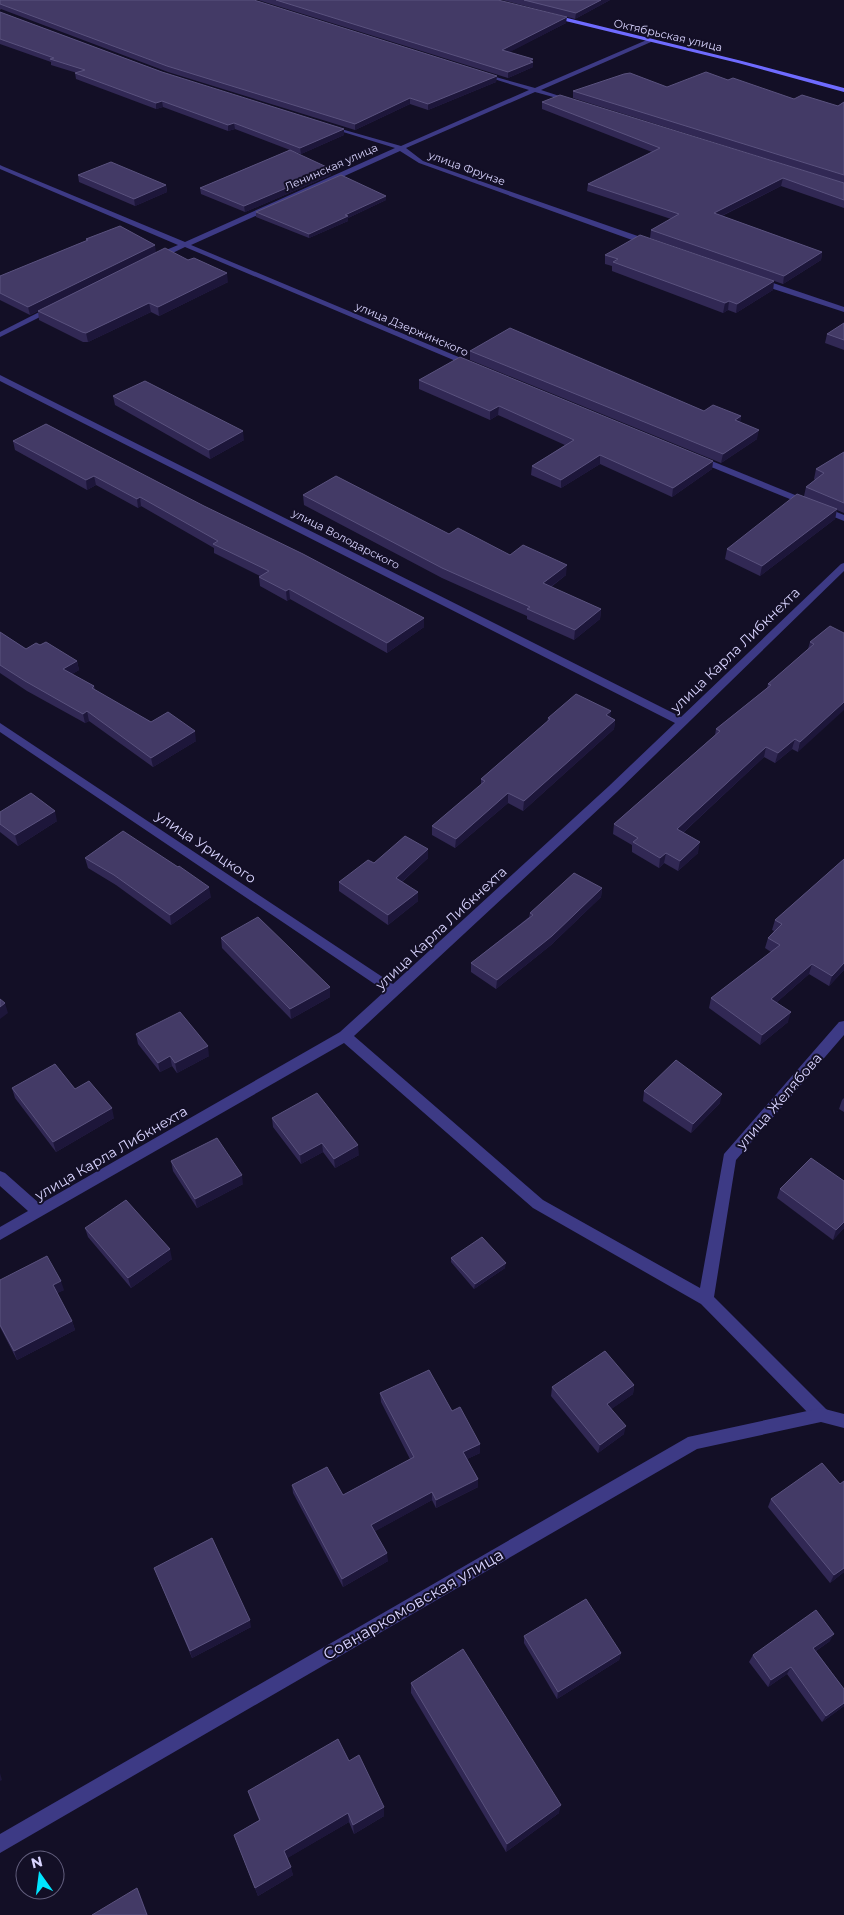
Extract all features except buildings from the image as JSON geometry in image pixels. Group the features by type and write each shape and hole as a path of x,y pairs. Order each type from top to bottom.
{"main road":[{"name":"Октябрьская улица","path":"544,14 740,62 844,90"}],"street":[{"name":"Ленинская улица","path":"147,262 181,245 401,148 649,41"},
{"path":"471,70 582,104"},
{"name":"улица Фрунзе","path":"326,125 401,148 421,162 658,246"},
{"name":"улица Дзержинского","path":"0,167 181,245 479,369"},
{"path":"751,278 844,310"},
{"path":"0,336 60,305"},
{"name":"улица Володарского","path":"0,378 682,722"},
{"path":"689,455 844,518"},
{"name":"улица Карла Либкнехта","path":"0,1234 345,1036 682,722 844,566"},
{"name":"улица Урицкого","path":"0,727 394,991"},
{"name":"улица Желябова","path":"706,1299 729,1158 844,1026"},
{"path":"345,1036 538,1204 706,1299 822,1415"},
{"path":"0,1177 38,1211"},
{"name":"Совнаркомовская улица","path":"0,1844 694,1442 822,1415 844,1421"}]}
